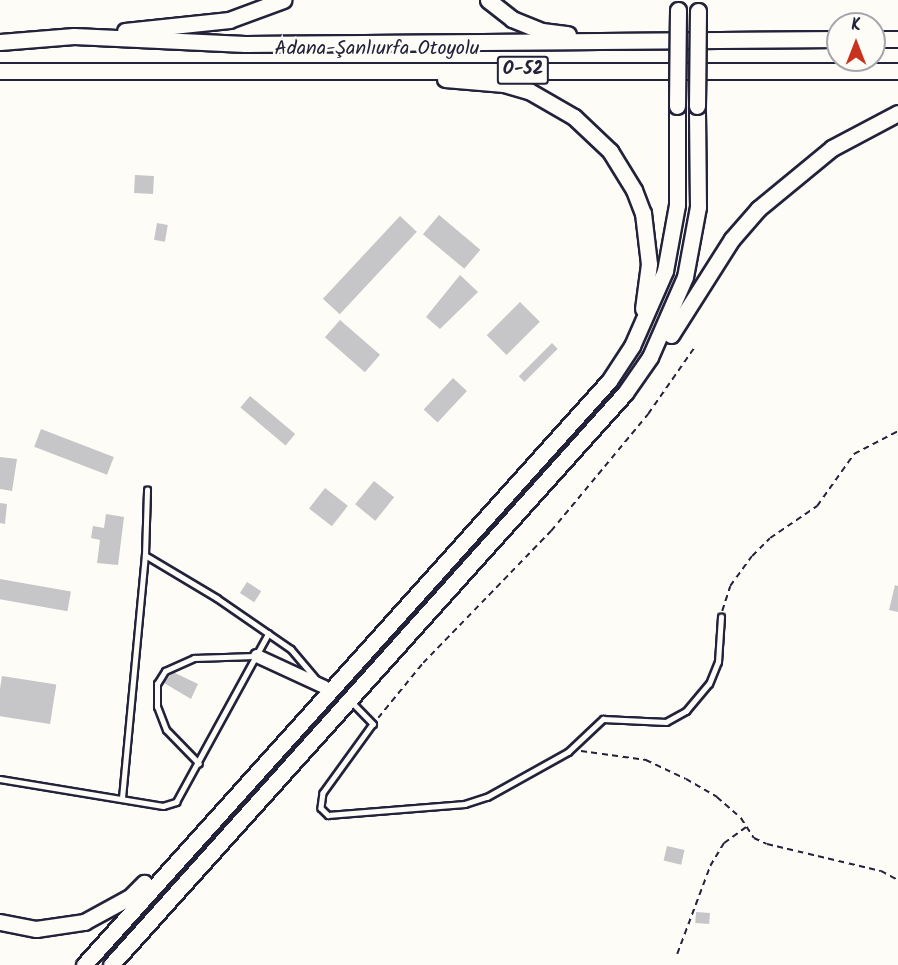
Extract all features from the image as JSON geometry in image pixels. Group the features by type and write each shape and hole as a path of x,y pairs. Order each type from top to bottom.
{"highway":[{"path":"100,37 128,30 229,20 283,0"},
{"path":"488,0 512,19 542,31 754,40"},
{"path":"84,965 326,689 609,381 632,346 665,271 677,205 678,5"},
{"path":"111,965 625,393 650,357 685,277 698,207 698,5"},
{"name":"Adana-Şanlıurfa Otoyolu","path":"0,42 74,36 245,44 826,39"},
{"name":"Adana-Şanlıurfa Otoyolu","path":"0,71 42,68 898,72"},
{"path":"147,69 504,84 553,103 593,134 624,171 644,213 648,286 636,329 624,351 562,434"},
{"path":"577,447 627,395 656,359 705,279 758,209 832,148 898,113"},
{"path":"0,922 36,929 60,927 109,910 130,897 236,793"},
{"path":"124,965 249,812"}],"street":[{"path":"257,656 326,689"}],"lane":[{"path":"122,798 146,555 147,490"},
{"path":"146,555 217,598 291,649 326,689"},
{"path":"350,700 373,724 323,793 321,808 328,815 465,804 487,797 576,746 603,719 666,722 686,711 710,684 718,662 721,617"},
{"path":"0,779 164,806 176,802 199,764 267,634"},
{"path":"199,764 166,730 157,707 157,684 165,671 194,658 257,656"}],"path":[{"path":"373,724 423,663 551,531 648,414 694,348"},
{"path":"721,617 730,586 752,556 770,538 817,506 854,454 898,431"},
{"path":"576,746 583,752 603,757 627,757 656,765 717,798 747,827 754,838 767,844 881,871 898,880"},
{"path":"677,954 710,866 723,843 747,827"}],"building":[{"path":"135,175 154,176 153,194 134,193"},
{"path":"439,215 480,250 464,269 423,234"},
{"path":"400,216 417,232 340,314 323,299"},
{"path":"157,223 168,225 165,242 154,240"},
{"path":"460,275 478,292 440,329 426,317"},
{"path":"520,302 540,322 507,355 487,335"},
{"path":"340,320 380,355 365,372 325,337"},
{"path":"552,343 558,349 524,382 519,376"},
{"path":"453,378 467,391 438,422 424,409"},
{"path":"250,396 295,434 286,445 240,407"},
{"path":"41,429 114,457 107,475 34,447"},
{"path":"0,457 17,459 12,491 0,489"},
{"path":"374,481 394,497 375,521 355,504"},
{"path":"325,488 348,506 332,526 309,508"},
{"path":"0,503 7,504 5,524 0,523"},
{"path":"106,514 124,517 118,565 97,563 100,540 91,538 93,526 104,528"},
{"path":"0,579 71,592 67,611 0,599"},
{"path":"247,582 261,591 254,602 240,593"},
{"path":"895,585 898,586 898,612 889,610"},
{"path":"173,672 198,684 191,699 164,683"},
{"path":"2,676 56,685 50,724 0,716"},
{"path":"667,846 685,850 681,865 664,861"},
{"path":"696,912 710,913 709,924 695,923"}]}
